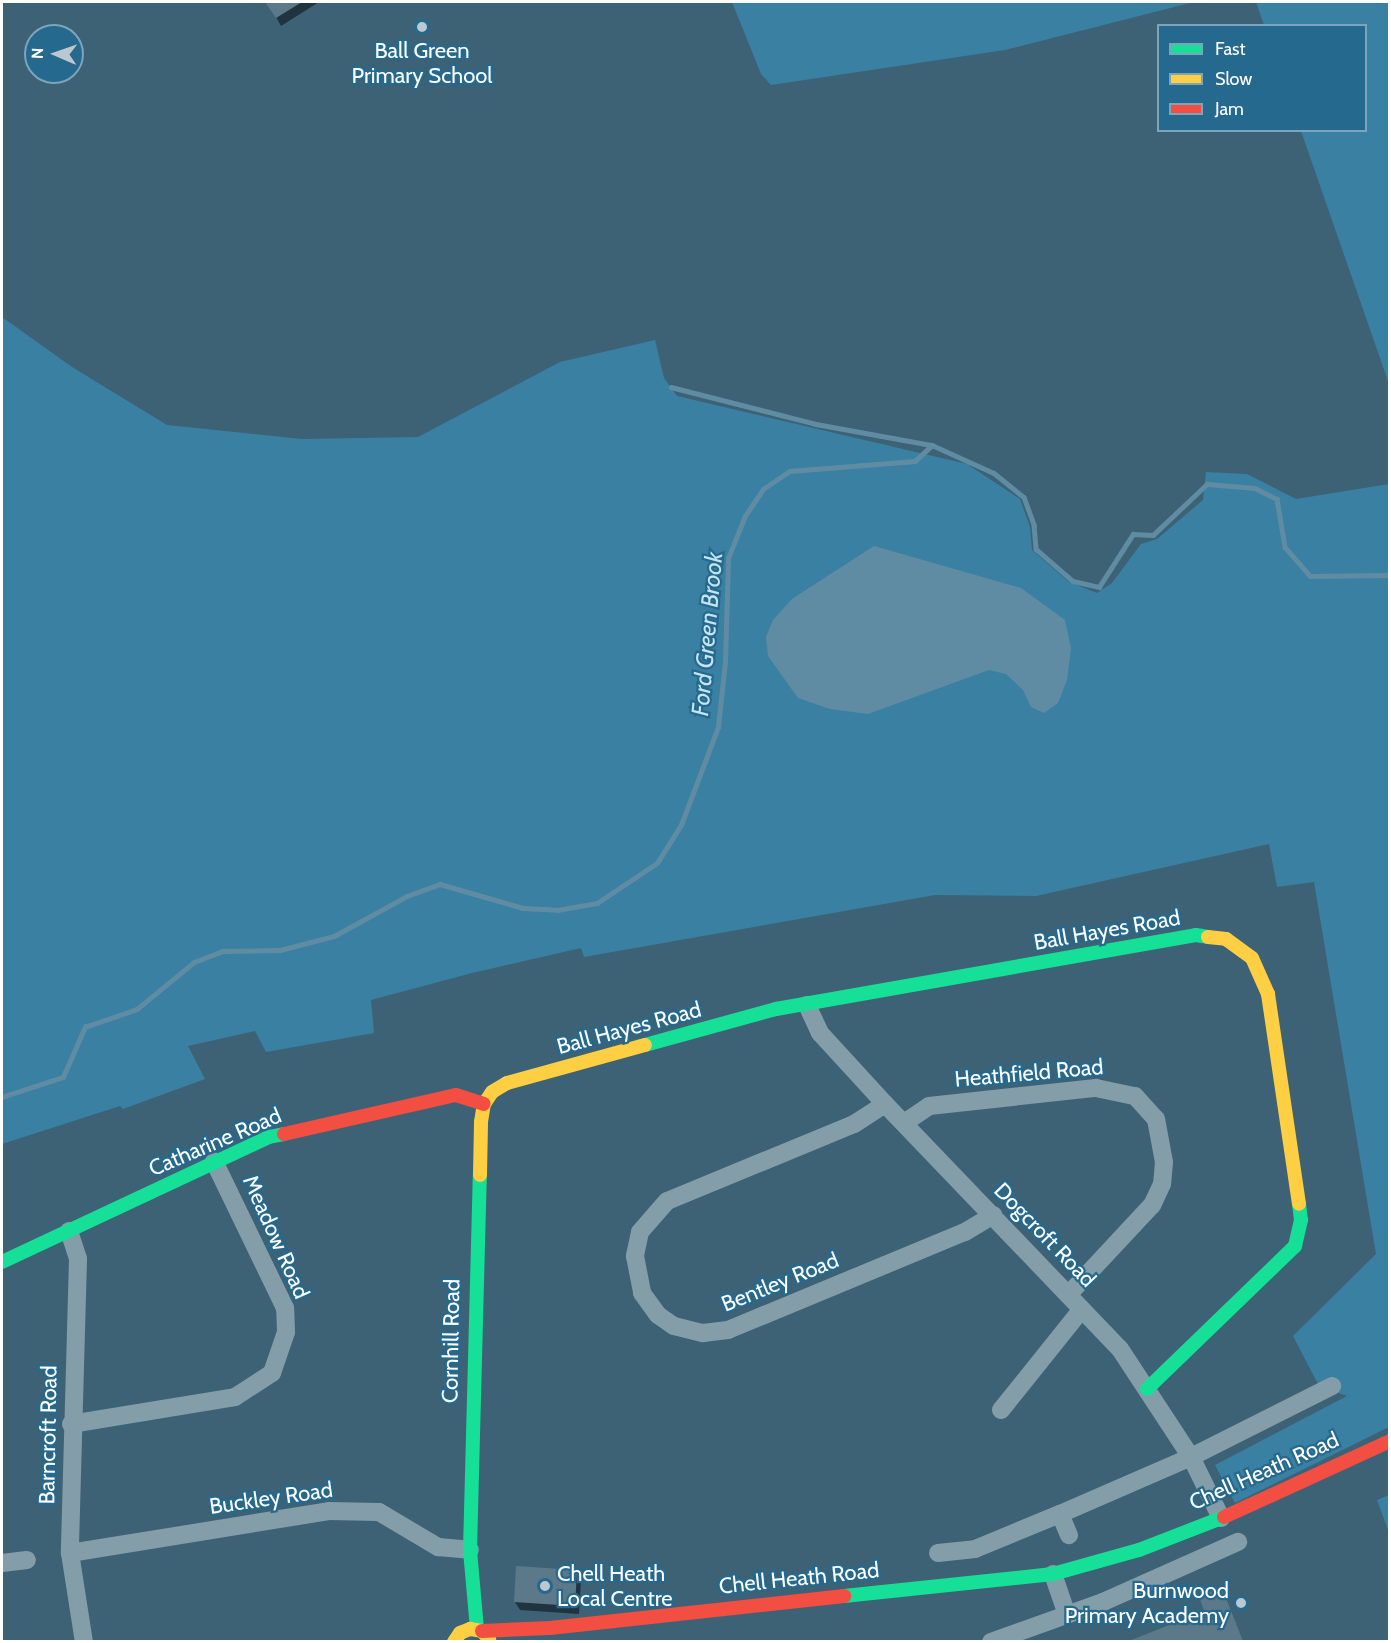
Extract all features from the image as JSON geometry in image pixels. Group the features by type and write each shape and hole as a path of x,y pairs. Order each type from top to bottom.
{"street":[{"name":"Ball Hayes Road","path":"484,1104 492,1092 507,1083 777,1009 1196,935 1226,939 1252,958 1268,994 1301,1220 1295,1246 1147,1389"},
{"name":"Dogcroft Road","path":"807,1005 820,1033 1120,1349 1191,1457 1221,1518"},
{"name":"Heathfield Road","path":"904,1123 929,1106 1096,1088 1135,1096 1156,1119 1164,1162 1162,1184 1152,1205 1069,1294"},
{"name":"Catharine Road","path":"2,1262 269,1137 456,1095 484,1104"},
{"name":"Cornhill Road","path":"467,1636 472,1581 470,1550 484,1104"},
{"name":"Bentley Road","path":"885,1104 854,1124 667,1201 640,1232 635,1256 642,1293 658,1315 674,1326 703,1333 728,1330 965,1232 993,1215"},
{"name":"Meadow Road","path":"71,1424 235,1397 272,1374 286,1332 285,1308 214,1161"},
{"name":"Barncroft Road","path":"69,1231 78,1259 71,1424 70,1553 84,1641"},
{"path":"1002,1410 1082,1309"},
{"name":"Chell Heath Road","path":"938,1553 975,1549 1060,1514 1191,1457 1332,1386"},
{"name":"Chell Heath Road","path":"467,1636 1053,1574 1139,1550 1221,1518 1389,1441"},
{"name":"Buckley Road","path":"70,1553 328,1511 379,1512 438,1546 470,1550"},
{"path":"1060,1514 1069,1535"},
{"path":"991,1641 1066,1616 1238,1542"},
{"path":"2,1563 27,1560"},
{"path":"1053,1574 1066,1616"},
{"name":"Chell Heath Road","path":"519,1641 550,1628"}],"shaded area":[{"path":"732,2 1194,2 1005,50 771,85 761,74"},
{"path":"1256,2 1389,2 1389,384 1301,132 1367,132 1367,24 1264,24"},
{"path":"2,317 72,367 167,425 302,439 418,437 560,362 655,340 664,378 677,396 967,464 1020,499 1030,527 1032,550 1069,582 1097,593 1112,583 1141,544 1157,539 1203,500 1206,472 1247,474 1296,499 1389,484 1389,1427 1235,1503 1215,1465 1347,1396 1319,1386 1293,1336 1376,1254 1314,882 1277,887 1269,844 1036,896 935,895 584,957 581,948 472,973 371,1000 374,1033 266,1052 255,1031 188,1046 205,1079 123,1109 120,1106 2,1144"},
{"path":"874,546 1021,588 1065,620 1071,648 1067,680 1058,703 1044,713 1031,707 1023,690 1006,674 989,670 868,714 830,709 798,698 768,656 766,637 773,620 792,599"},
{"path":"1389,1495 1389,1533 1377,1500"}],"building":[{"path":"265,2 302,2 276,18"},
{"name":"Chell Heath Local Centre","path":"516,1566 577,1570 575,1606 514,1602"},
{"path":"1222,1587 1243,1641 1129,1641 1204,1611 1199,1596"}],"waterway":[{"name":"Ford Green Brook","path":"671,387 816,424 932,445"},
{"name":"Ford Green Brook","path":"2,1097 63,1077 85,1027 137,1009 194,962 222,951 280,950 334,936 407,896 440,884 523,908 557,910 597,903 657,863 681,825 718,727 725,662 728,558 745,516 763,489 790,471 915,461 932,445 994,473 1024,497 1034,525 1036,549 1073,581 1099,587 1133,534 1153,535 1207,484 1255,488 1277,499 1285,547 1310,576 1390,575"}],"traffic: fast":[{"path":"645,1045 776,1009 1196,935 1208,937"},
{"path":"2,1262 269,1137 284,1134"},
{"path":"477,1629 470,1550 480,1175"},
{"path":"1147,1389 1295,1246 1301,1220 1299,1204"},
{"path":"844,1596 1053,1574 1139,1550 1224,1517"}],"traffic: slow":[{"path":"1208,937 1226,939 1252,958 1268,994 1299,1204"},
{"path":"480,1175 481,1122 484,1104 492,1092 507,1083 645,1045"},
{"path":"454,1642 460,1633 470,1629 482,1631 489,1639"}],"traffic: jam":[{"path":"284,1134 456,1095 484,1104"},
{"path":"1224,1517 1390,1441"},
{"path":"482,1631 550,1628 844,1596"}],"place":[{"name":"Ball Green Primary School","path":"422,27"},
{"name":"Chell Heath Local Centre","path":"545,1586"},
{"name":"Burnwood Primary Academy","path":"1241,1603"}]}
